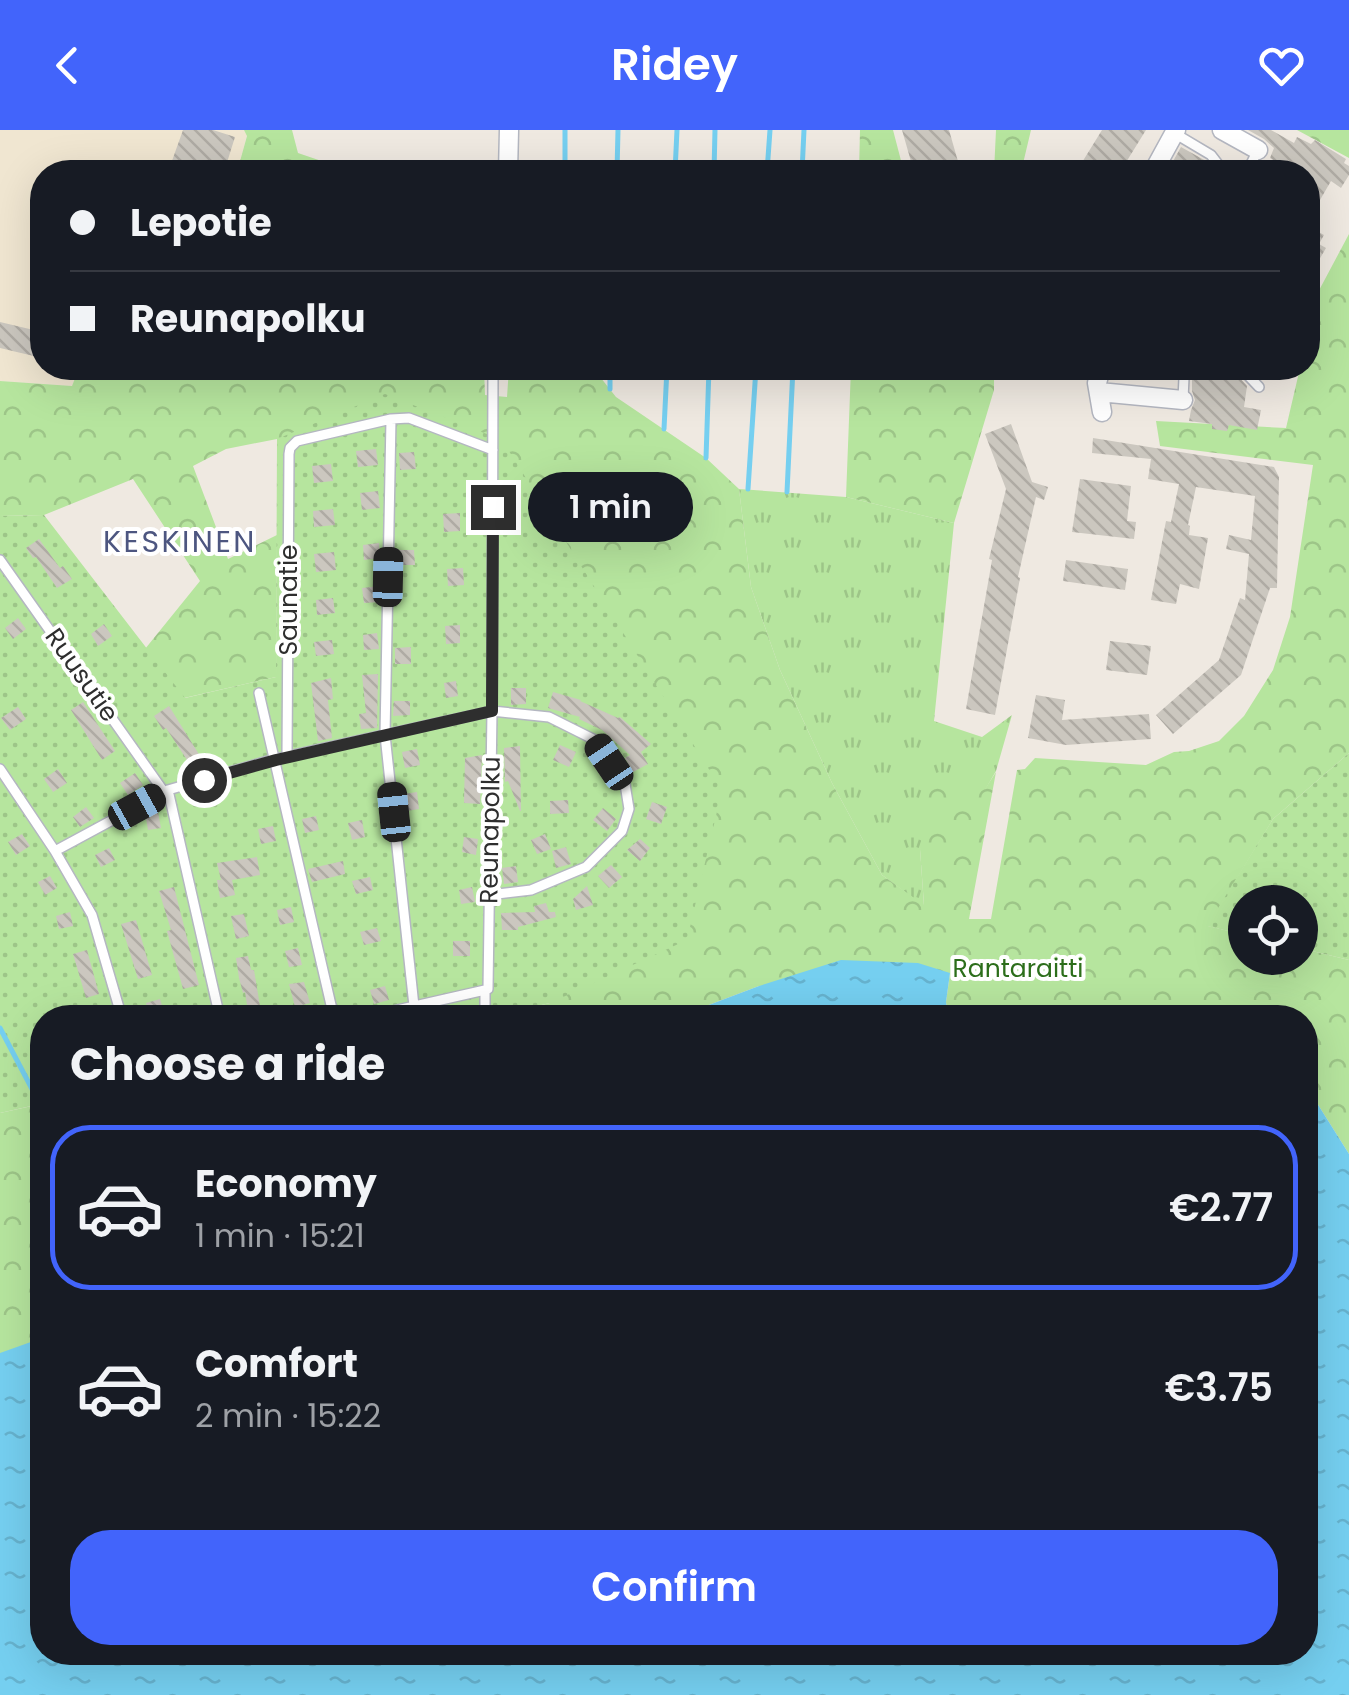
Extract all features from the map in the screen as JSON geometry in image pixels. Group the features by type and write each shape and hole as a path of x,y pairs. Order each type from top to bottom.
{"street":[{"path":"508,160 509,130"},
{"path":"1222,130 1258,150"},
{"path":"1159,160 1175,131"},
{"path":"1099,380 1102,412"},
{"path":"1099,392 1183,400"}],"lane":[{"path":"1175,131 1216,160"},
{"path":"1253,160 1258,150"},
{"name":"Reunapolku","path":"485,1005 494,380"},
{"path":"1183,400 1184,380"},
{"path":"1252,380 1259,387"},
{"path":"414,1005 386,736 391,419 409,418 493,450"},
{"name":"Saunatie","path":"287,757 289,454 298,440 391,419"},
{"name":"Ruusutie","path":"0,560 166,791"},
{"path":"259,694 331,1005"},
{"path":"55,852 166,791 287,757 492,711 549,717 593,738 624,784 629,809 622,831 586,868 532,890 489,895"},
{"path":"0,769 92,915 118,1005"},
{"path":"166,791 217,1005"},
{"path":"418,1005 485,990"}],"shaded area":[{"path":"0,130 244,130 247,135 240,160 30,160 30,380 74,380 72,386 0,381"}],"green space":[{"path":"244,130 292,130 298,153 319,160 240,160 247,136"},
{"path":"860,130 893,130 901,160 859,160"},
{"path":"996,130 1031,130 1024,160 995,160"},
{"path":"1297,130 1349,130 1349,158"},
{"name":"Rantaraitti","path":"1349,234 1349,753 1273,819 1233,885 1228,885 1228,893 1208,926 1228,931 1228,975 1318,975 1318,952 1349,960 1349,1154 1318,1105 1318,1005 946,1005 950,973 759,986 709,1005 541,1005 550,1003 277,439 226,449 193,466 228,559 277,535 276,677 184,698 145,649 200,581 133,479 44,515 0,516 0,381 72,386 74,380 484,380 485,395 507,397 508,380 603,380 616,397 706,458 739,489 751,587 780,670 832,783 882,875 924,905 920,849 929,787 961,775 985,789 996,772 969,919 991,919 1017,770 1025,769 1035,758 1146,765 1174,752 1219,741 1244,716 1273,670 1290,617 1313,465 1160,446 1156,421 1286,428 1297,380 1320,380 1320,288"},
{"path":"851,380 994,380 954,523 846,497"},
{"path":"385,394 502,440 722,790 687,940 541,1005 489,1005 489,994 435,1005 30,1005 30,1106 0,1113 0,516 44,515 185,698 276,677 277,439"},
{"path":"739,489 846,497 954,523 934,721 982,737 1012,715 996,771 985,790 920,849 924,906 882,875 832,783 780,670 751,587"},
{"path":"1349,753 1349,960 1318,952 1318,885 1232,885 1273,819"},
{"path":"1228,892 1228,931 1207,926"},
{"path":"489,994 489,1005 435,1005"},
{"path":"30,1106 30,1403 0,1408 0,1113"}],"water":[{"path":"841,960 918,963 950,973 946,1005 709,1005"},
{"path":"1318,1105 1349,1154 1349,1695 0,1695 0,1353 30,1342 30,1665 1318,1665"}],"building":[{"path":"183,130 213,130 235,137 228,160 172,160"},
{"path":"902,130 949,130 958,160 911,160"},
{"path":"1102,130 1146,130 1127,160 1083,160"},
{"path":"1248,130 1271,130 1294,143 1297,137 1311,144 1315,140 1346,159 1349,175 1341,188 1331,181 1320,200 1320,160 1273,160 1270,158 1274,148"},
{"path":"1181,147 1204,160 1174,160"},
{"path":"0,322 30,329 30,355 0,348"},
{"path":"1192,380 1242,380 1247,386 1244,407 1261,410 1257,430 1229,425 1227,431 1189,421 1195,400"},
{"path":"1011,424 1032,482 1048,487 1044,500 1036,497 995,715 966,709 992,560 989,559 1006,489 985,434"},
{"path":"1093,438 1274,467 1279,477 1277,588 1270,588 1241,675 1173,734 1156,715 1219,660 1240,598 1245,600 1249,554 1226,549 1229,535 1251,540 1255,496 1196,487 1189,535 1208,538 1199,589 1180,584 1176,604 1151,600 1166,521 1171,522 1179,484 1148,479 1151,459 1092,453"},
{"path":"376,449 378,465 358,467 356,451"},
{"path":"414,452 416,469 400,470 399,453"},
{"path":"331,464 333,481 314,483 312,466"},
{"path":"1080,479 1131,486 1127,521 1136,522 1134,539 1072,532"},
{"path":"378,491 380,508 362,510 360,493"},
{"path":"333,509 335,525 314,527 313,511"},
{"path":"460,513 460,531 444,532 443,514"},
{"path":"39,539 72,579 57,588 26,548"},
{"path":"379,543 380,558 364,560 363,545"},
{"path":"398,550 414,550 415,565 398,565"},
{"path":"334,552 336,570 316,572 314,554"},
{"path":"1066,560 1128,569 1125,590 1063,581"},
{"path":"463,568 464,585 448,586 447,569"},
{"path":"380,586 379,602 364,603 362,588"},
{"path":"333,598 335,613 317,615 316,600"},
{"path":"18,618 26,629 13,639 5,628"},
{"path":"104,624 112,636 98,646 91,634"},
{"path":"460,625 460,643 446,644 445,626"},
{"path":"377,633 379,649 364,650 363,635"},
{"path":"332,640 334,654 316,656 314,642"},
{"path":"1110,641 1151,646 1147,675 1106,670"},
{"path":"411,647 411,664 395,664 395,648"},
{"path":"378,674 377,728 361,729 359,714 366,713 362,675"},
{"path":"331,678 333,699 328,700 332,738 318,741 311,683"},
{"path":"456,681 458,696 446,698 444,683"},
{"path":"511,688 526,688 526,704 511,705"},
{"path":"553,692 620,717 651,744 641,752 648,764 633,772 625,758 630,755 602,730 580,717 548,708"},
{"path":"1036,695 1065,700 1062,720 1149,714 1151,739 1066,745 1028,738"},
{"path":"394,701 410,701 410,715 393,716"},
{"path":"83,702 115,751 102,760 71,710"},
{"path":"169,706 200,756 189,763 154,716"},
{"path":"18,707 26,719 10,730 1,718"},
{"path":"560,745 576,752 569,767 553,760"},
{"path":"520,746 521,811 508,781 505,782 504,748"},
{"path":"417,749 420,765 405,768 402,752"},
{"path":"482,755 480,804 464,803 465,758"},
{"path":"58,769 67,783 53,792 44,779"},
{"path":"135,773 143,785 128,795 120,783"},
{"path":"417,792 419,809 407,811 404,794"},
{"path":"568,800 569,813 550,814 550,801"},
{"path":"652,802 667,807 661,824 646,819"},
{"path":"86,807 94,818 80,827 73,817"},
{"path":"603,808 616,819 607,831 593,820"},
{"path":"158,812 161,828 148,830 145,813"},
{"path":"316,816 319,830 305,833 302,819"},
{"path":"362,820 365,837 352,840 348,823"},
{"path":"273,826 276,841 261,844 258,829"},
{"path":"22,834 30,846 16,855 8,842"},
{"path":"545,834 551,849 537,854 531,840"},
{"path":"464,837 478,839 476,855 462,852"},
{"path":"640,839 650,848 640,861 627,850"},
{"path":"566,847 571,864 556,868 552,851"},
{"path":"109,848 115,860 101,867 95,855"},
{"path":"257,857 260,875 232,880 235,895 220,898 217,863"},
{"path":"343,861 345,874 312,882 308,869"},
{"path":"611,865 622,877 609,888 598,876"},
{"path":"516,866 518,882 504,884 502,868"},
{"path":"50,876 57,888 45,895 38,882"},
{"path":"370,877 373,890 356,894 352,881"},
{"path":"587,886 593,905 576,910 573,899"},
{"path":"174,887 199,985 183,989 159,891"},
{"path":"472,887 475,902 461,904 459,890"},
{"path":"546,903 556,917 518,930 502,930 501,913 535,912 534,906"},
{"path":"291,907 294,922 280,925 277,910"},
{"path":"70,912 73,926 59,929 56,916"},
{"path":"244,914 249,936 236,939 231,916"},
{"path":"136,920 152,975 138,979 121,924"},
{"path":"377,928 381,941 364,945 360,932"},
{"path":"453,941 470,941 470,956 453,956"},
{"path":"298,948 302,965 289,967 285,951"},
{"path":"87,950 99,994 86,998 73,954"},
{"path":"248,956 260,1005 247,1005 236,958"},
{"path":"304,982 310,1003 294,1005 289,984"},
{"path":"385,986 389,1000 374,1004 370,990"}],"waterway":[{"path":"565,130 565,160"},
{"path":"617,160 618,130"},
{"path":"676,160 677,130"},
{"path":"714,160 715,130"},
{"path":"768,160 770,130"},
{"path":"803,160 804,130"},
{"path":"610,380 610,389"},
{"path":"664,429 666,380"},
{"path":"706,458 709,380"},
{"path":"748,489 755,380"},
{"path":"787,492 792,380"},
{"path":"0,1028 30,1085"}],"district":[{"name":"KESKINEN","path":"180,541"}],"route":[{"path":"204,780 492,711 493,507"}]}
